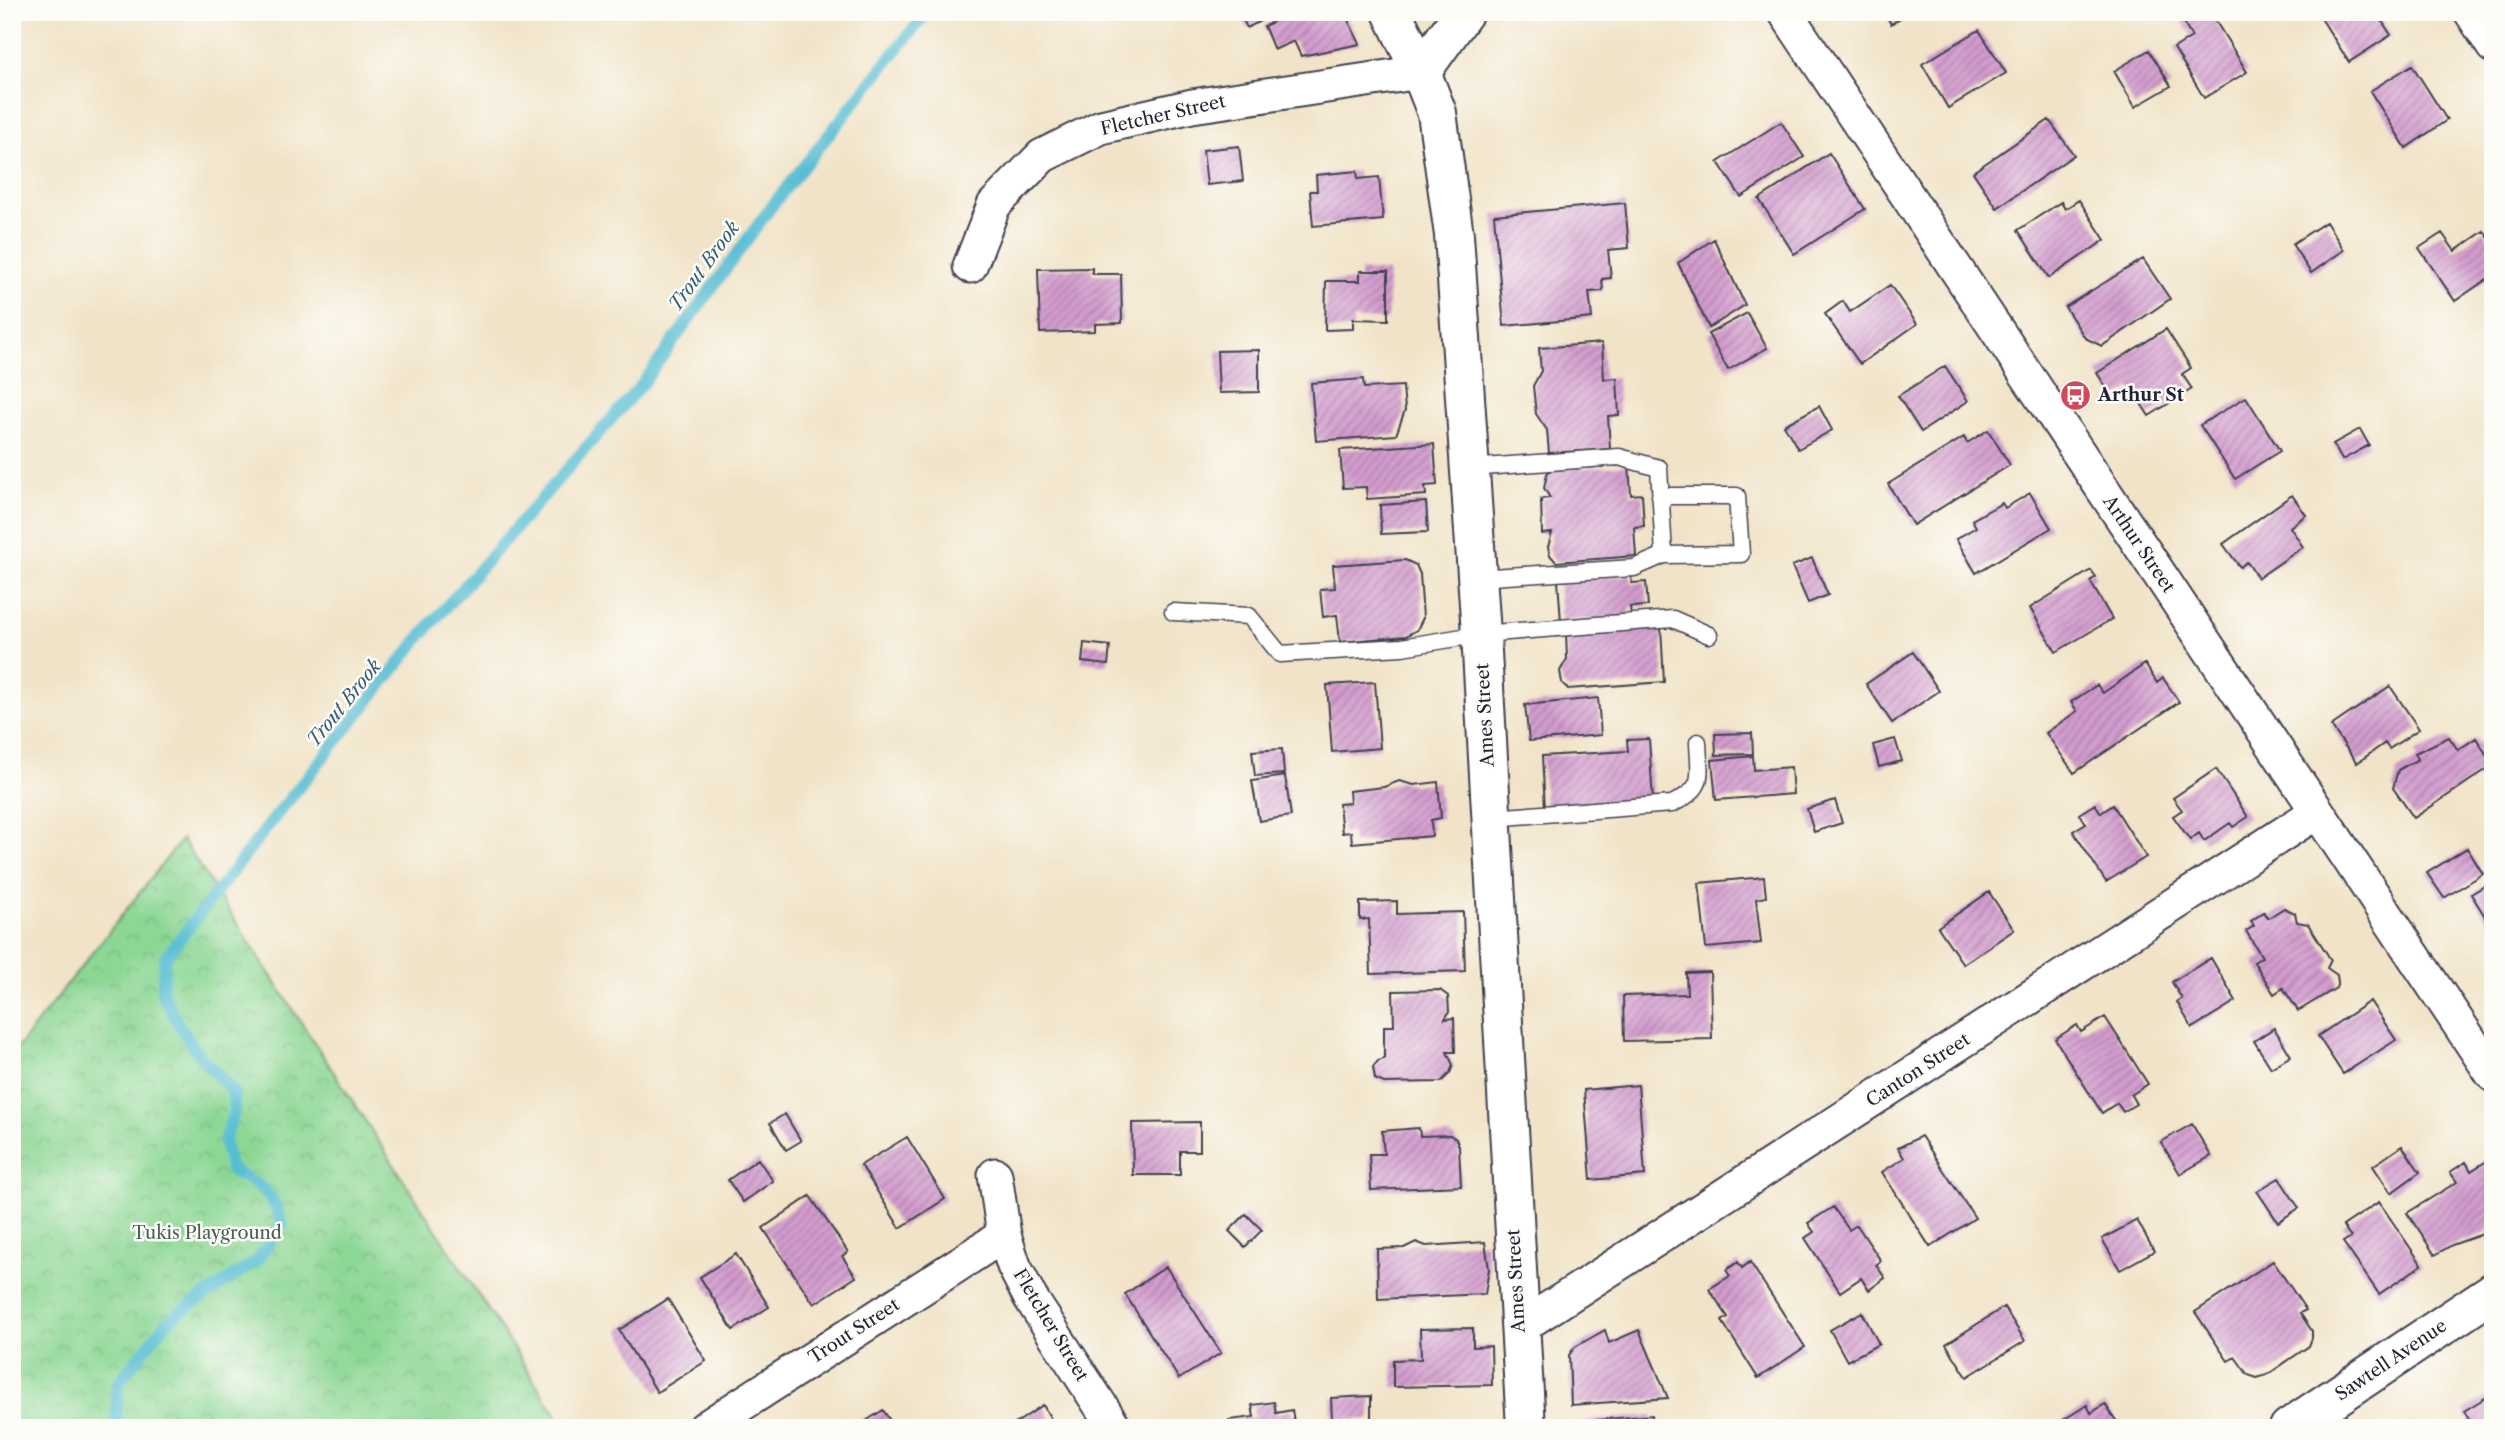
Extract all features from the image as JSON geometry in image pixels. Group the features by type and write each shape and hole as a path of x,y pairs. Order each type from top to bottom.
{"street":[{"name":"Ames Street","path":"1392,12 1437,113 1454,235 1481,634 1526,1428"},
{"path":"1421,72 1464,12"},
{"name":"Arthur Street","path":"1785,12 2493,1075"},
{"path":"2471,12 2493,46"},
{"name":"Fletcher Street","path":"970,266 994,205 1042,156 1101,127 1192,106 1421,72"},
{"name":"Canton Street","path":"1519,1328 2317,812"},
{"name":"Fletcher Street","path":"995,1175 1004,1235 1014,1266 1030,1297 1115,1428"},
{"name":"Trout Street","path":"705,1428 1004,1235"},
{"name":"Sawtell Avenue","path":"2289,1428 2493,1292"}],"lane":[{"path":"1469,468 1619,457 1660,468 1664,555"},
{"path":"1476,578 1634,568 1664,555 1741,554 1737,496 1660,496"},
{"path":"1173,612 1249,616 1280,654 1402,647 1481,634 1673,619 1709,635"},
{"path":"1491,818 1672,804 1692,794 1699,782 1698,742"}],"green space":[{"name":"Tukis Playground","path":"182,839 565,1428 12,1428 12,1055"}],"building":[{"path":"1239,12 1278,12 1247,28"},
{"path":"1295,12 1344,12 1360,44 1301,56 1294,41 1274,50 1264,26"},
{"path":"1884,12 1909,12 1891,24"},
{"path":"2196,12 2210,12 2247,72 2204,98 2174,48 2192,37 2182,21"},
{"path":"2317,12 2376,12 2391,35 2349,62"},
{"path":"1979,30 2006,73 1948,108 1922,64"},
{"path":"2149,50 2171,86 2135,107 2114,71"},
{"path":"2412,65 2447,120 2406,148 2370,91"},
{"path":"2049,120 2074,155 1997,208 1973,172"},
{"path":"1781,122 1804,157 1741,197 1718,162"},
{"path":"1239,146 1243,181 1207,185 1203,150"},
{"path":"1829,153 1865,209 1794,254 1759,199"},
{"path":"1357,171 1358,179 1379,177 1383,220 1313,226 1310,191 1317,191 1316,175"},
{"path":"2079,200 2105,240 2049,278 2018,230 2061,202 2065,209"},
{"path":"1625,203 1629,248 1608,250 1611,278 1602,279 1603,291 1589,292 1592,318 1504,326 1494,215"},
{"path":"2326,222 2344,250 2311,273 2292,244"},
{"path":"2484,231 2493,244 2493,275 2455,301 2419,248 2442,233 2455,251"},
{"path":"1714,239 1745,305 1709,328 1678,263"},
{"path":"2143,259 2170,299 2102,346 2085,338 2065,307"},
{"path":"1092,268 1092,274 1121,274 1122,323 1095,324 1095,331 1040,333 1038,269"},
{"path":"1360,271 1388,271 1388,320 1353,319 1353,329 1325,330 1326,281 1360,281"},
{"path":"1890,285 1917,324 1860,364 1825,314 1843,301 1850,312"},
{"path":"1747,313 1767,348 1728,370 1708,334"},
{"path":"2166,329 2191,368 2182,374 2192,389 2149,416 2131,388 2114,399 2097,373"},
{"path":"1602,343 1604,379 1617,378 1619,415 1608,416 1610,449 1549,453 1547,430 1536,414 1533,386 1541,371 1539,348"},
{"path":"1259,350 1259,392 1219,393 1217,351"},
{"path":"1945,366 1968,401 1921,432 1898,396"},
{"path":"1363,379 1364,388 1403,386 1405,410 1396,435 1316,441 1311,383"},
{"path":"2246,397 2280,451 2235,479 2200,425"},
{"path":"1819,406 1832,430 1798,449 1784,425"},
{"path":"2360,429 2369,445 2342,460 2333,444"},
{"path":"1988,430 2010,465 1913,525 1888,484 1964,437 1967,443"},
{"path":"1434,444 1437,485 1425,486 1426,495 1367,499 1366,487 1343,488 1340,450"},
{"path":"1629,465 1631,495 1642,494 1644,526 1634,527 1636,556 1556,562 1548,547 1552,533 1542,534 1541,499 1550,498 1544,488 1550,470"},
{"path":"2030,493 2051,528 1976,573 1956,539 1976,527 1972,520 2002,503 2005,508"},
{"path":"2292,495 2306,515 2290,527 2303,547 2258,578 2247,562 2240,567 2223,544"},
{"path":"1426,502 1428,532 1381,534 1380,505"},
{"path":"1812,558 1828,595 1808,603 1792,566"},
{"path":"1405,560 1416,565 1420,574 1423,618 1417,630 1406,636 1340,642 1337,615 1323,617 1320,589 1335,588 1333,565"},
{"path":"2091,570 2096,577 2090,581 2112,619 2056,652 2030,608"},
{"path":"1631,575 1632,583 1646,582 1648,606 1630,607 1631,616 1561,621 1558,581"},
{"path":"1661,627 1664,682 1568,689 1562,683 1560,671 1567,659 1566,633"},
{"path":"1084,643 1110,646 1108,665 1082,662"},
{"path":"1913,652 1939,691 1892,723 1866,684"},
{"path":"2145,664 2157,683 2163,678 2179,702 2074,773 2046,733 2077,711 2071,702 2097,685 2103,693"},
{"path":"1375,682 1380,748 1332,752 1327,685"},
{"path":"2390,686 2419,729 2389,749 2385,743 2357,763 2331,726"},
{"path":"1598,698 1601,735 1529,741 1525,705"},
{"path":"1752,733 1753,754 1716,755 1715,734"},
{"path":"2449,737 2458,750 2476,738 2493,765 2414,818 2393,788 2398,770 2418,759 2415,753"},
{"path":"1649,739 1653,801 1545,808 1542,756 1628,751 1627,740"},
{"path":"1895,739 1902,761 1879,767 1873,745"},
{"path":"1282,749 1284,774 1255,776 1252,751"},
{"path":"1753,756 1754,770 1791,767 1793,794 1716,800 1712,760"},
{"path":"2216,769 2248,817 2233,827 2230,823 2204,841 2199,833 2190,840 2173,816 2182,810 2173,798"},
{"path":"1285,776 1291,816 1259,821 1252,781"},
{"path":"1399,781 1414,785 1438,782 1441,818 1431,820 1432,836 1352,843 1351,832 1342,833 1339,804 1350,803 1349,791 1384,787"},
{"path":"1835,800 1842,823 1814,832 1807,809"},
{"path":"2095,804 2101,813 2113,805 2146,857 2106,882 2073,831 2086,823 2079,814"},
{"path":"2467,848 2483,874 2444,898 2427,873"},
{"path":"1764,877 1766,897 1756,899 1761,943 1706,948 1699,883"},
{"path":"2493,881 2493,929 2471,894"},
{"path":"1989,892 2014,930 1963,964 1938,927"},
{"path":"1397,901 1397,914 1463,912 1465,971 1371,974 1369,919 1360,920 1360,902"},
{"path":"2284,908 2295,913 2297,922 2308,924 2331,960 2327,968 2337,975 2338,982 2336,988 2298,1011 2283,988 2274,994 2254,962 2262,957 2246,931 2254,926 2251,921 2264,912 2268,918"},
{"path":"2211,958 2236,1001 2192,1028 2177,1002 2182,999 2172,982"},
{"path":"1710,972 1712,1039 1624,1041 1623,996 1687,994 1686,973"},
{"path":"1440,990 1448,996 1449,1012 1445,1019 1454,1018 1455,1052 1447,1052 1453,1065 1450,1073 1441,1082 1384,1083 1375,1079 1373,1067 1384,1059 1384,1026 1394,1026 1393,991"},
{"path":"2370,1001 2396,1040 2343,1074 2318,1036"},
{"path":"2105,1017 2148,1084 2131,1095 2136,1104 2123,1112 2117,1103 2102,1113 2055,1039 2077,1025 2081,1032"},
{"path":"2274,1028 2291,1056 2271,1068 2254,1041"},
{"path":"1638,1085 1645,1175 1591,1180 1584,1090"},
{"path":"785,1114 801,1141 786,1150 770,1123"},
{"path":"1200,1122 1200,1151 1180,1151 1180,1175 1133,1175 1132,1123"},
{"path":"2192,1124 2211,1156 2180,1174 2161,1142"},
{"path":"1419,1128 1420,1136 1450,1135 1456,1139 1459,1146 1461,1186 1371,1190 1369,1154 1384,1154 1382,1131"},
{"path":"1921,1136 1975,1218 1930,1247 1882,1172 1904,1158 1898,1148"},
{"path":"907,1137 945,1199 900,1228 861,1165"},
{"path":"2402,1146 2420,1172 2391,1193 2373,1166"},
{"path":"2493,1157 2493,1225 2483,1234 2452,1245 2435,1255 2407,1213 2457,1182 2450,1172 2466,1162 2471,1171"},
{"path":"758,1159 773,1181 743,1202 728,1180"},
{"path":"2279,1178 2299,1208 2278,1222 2257,1191"},
{"path":"810,1196 848,1252 842,1256 856,1277 814,1304 763,1228"},
{"path":"2379,1202 2422,1265 2379,1294 2343,1242 2351,1237 2343,1226"},
{"path":"1833,1207 1849,1230 1857,1225 1881,1261 1876,1265 1885,1278 1869,1290 1861,1278 1840,1292 1805,1238 1814,1232 1808,1223"},
{"path":"1246,1214 1262,1230 1245,1247 1229,1231"},
{"path":"2137,1220 2154,1251 2120,1270 2102,1239"},
{"path":"1416,1242 1426,1246 1485,1242 1489,1269 1485,1294 1378,1299 1377,1249 1404,1248"},
{"path":"736,1254 769,1307 733,1330 700,1277"},
{"path":"2273,1261 2306,1310 2300,1313 2312,1331 2312,1338 2309,1346 2267,1375 2257,1378 2248,1375 2235,1357 2228,1361 2195,1312"},
{"path":"1738,1262 1742,1268 1750,1262 1805,1347 1758,1378 1722,1321 1728,1317 1709,1289 1730,1276 1726,1270"},
{"path":"1166,1267 1221,1353 1179,1379 1125,1294"},
{"path":"668,1299 706,1361 657,1392 619,1330"},
{"path":"2004,1307 2025,1341 1967,1377 1946,1344"},
{"path":"1862,1312 1879,1344 1847,1361 1830,1330"},
{"path":"1473,1328 1473,1347 1491,1346 1492,1385 1393,1387 1393,1360 1421,1359 1420,1329"},
{"path":"1605,1330 1609,1343 1639,1330 1668,1398 1571,1405 1569,1355 1575,1347"},
{"path":"2493,1393 2493,1428 2474,1428 2464,1411"},
{"path":"1371,1396 1371,1419 1332,1420 1331,1398"},
{"path":"1274,1402 1276,1413 1292,1410 1295,1428 1230,1428 1229,1420 1254,1417 1252,1405"},
{"path":"2105,1404 2121,1428 2059,1428 2057,1424 2087,1405 2091,1413"},
{"path":"1043,1405 1056,1428 1009,1428"},
{"path":"883,1410 895,1428 855,1428"},
{"path":"1652,1415 1653,1428 1579,1428 1586,1421"}],"waterway":[{"name":"Trout Brook","path":"116,1428 118,1383 169,1320 258,1260 282,1224 274,1203 264,1190 231,1170 224,1141 234,1113 233,1091 202,1059 176,1020 162,992 165,958 431,624 643,383 771,207 927,12"}],"place":[{"name":"Arthur St","path":"2075,395"}]}
